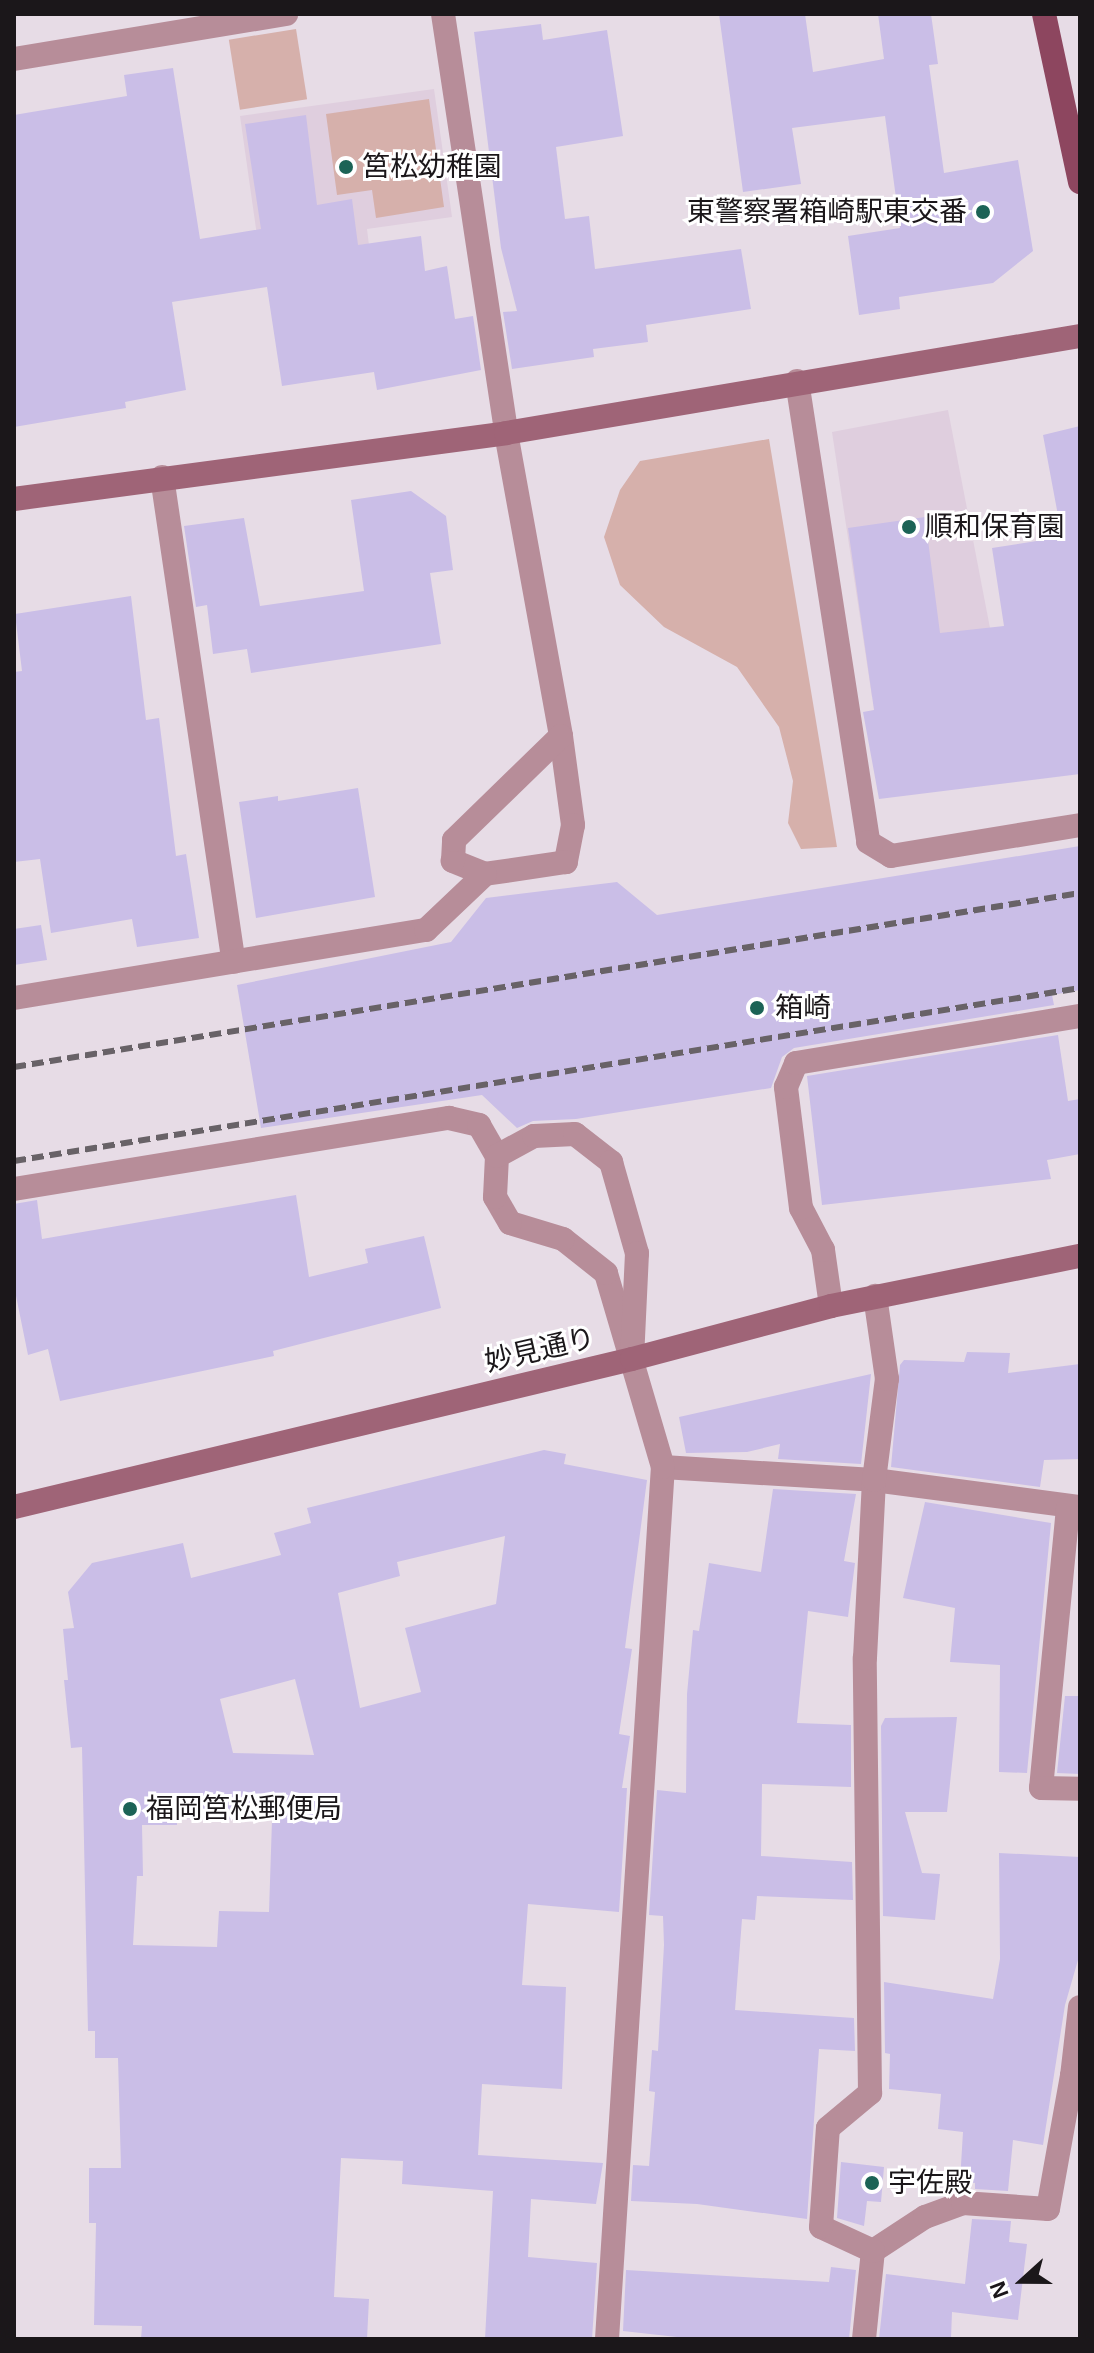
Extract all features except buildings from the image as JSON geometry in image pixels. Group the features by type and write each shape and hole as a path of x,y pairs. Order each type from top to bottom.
{"main road":[{"path":"1044,14 1080,182"},
{"path":"14,499 506,433 797,381 1080,336"},
{"name":"妙見通り","path":"14,1507 632,1359 831,1306 1080,1256"}],"street":[{"path":"14,59 286,14"},
{"path":"443,14 506,433 561,736 573,825 566,862 485,874 453,861 454,840 561,736"},
{"path":"797,381 868,842 891,856 1080,825"},
{"path":"162,477 234,962"},
{"path":"14,998 426,930 485,874"},
{"path":"831,1306 823,1250 801,1208 786,1087 796,1063 1080,1016"},
{"path":"14,1189 449,1118 479,1125 497,1156 495,1197 510,1223 563,1239 606,1273 663,1467 607,2339"},
{"path":"497,1156 534,1136 575,1134 611,1162 637,1253 632,1359"},
{"path":"873,2251 821,2227 828,2128 870,2093 865,1658 874,1480 887,1379 875,1296"},
{"path":"663,1467 874,1480 1074,1508 1041,1788 1080,1789"},
{"path":"873,2251 925,2217 963,2203 1048,2209 1076,2076 1080,2007"},
{"path":"864,2339 873,2251"}],"shaded area":[{"path":"296,29 307,99 240,110 229,40"},
{"name":"筥松幼稚園","path":"434,89 452,217 367,229 372,270 264,285 240,116"},
{"path":"429,99 444,207 376,218 372,190 337,195 326,114"},
{"name":"順和保育園","path":"948,410 990,628 872,697 832,432"},
{"path":"769,439 837,847 801,849 788,823 793,781 779,727 737,667 664,627 620,585 604,537 620,490 640,461"}],"railway":[{"path":"14,1067 1080,893"},
{"path":"14,1161 1080,988"}],"place":[{"name":"筥松幼稚園","path":"346,167"},
{"name":"東警察署箱崎駅東交番","path":"983,212"},
{"name":"順和保育園","path":"909,527"},
{"name":"箱崎","path":"757,1008"},
{"name":"福岡筥松郵便局","path":"130,1809"},
{"name":"宇佐殿","path":"872,2183"}]}
